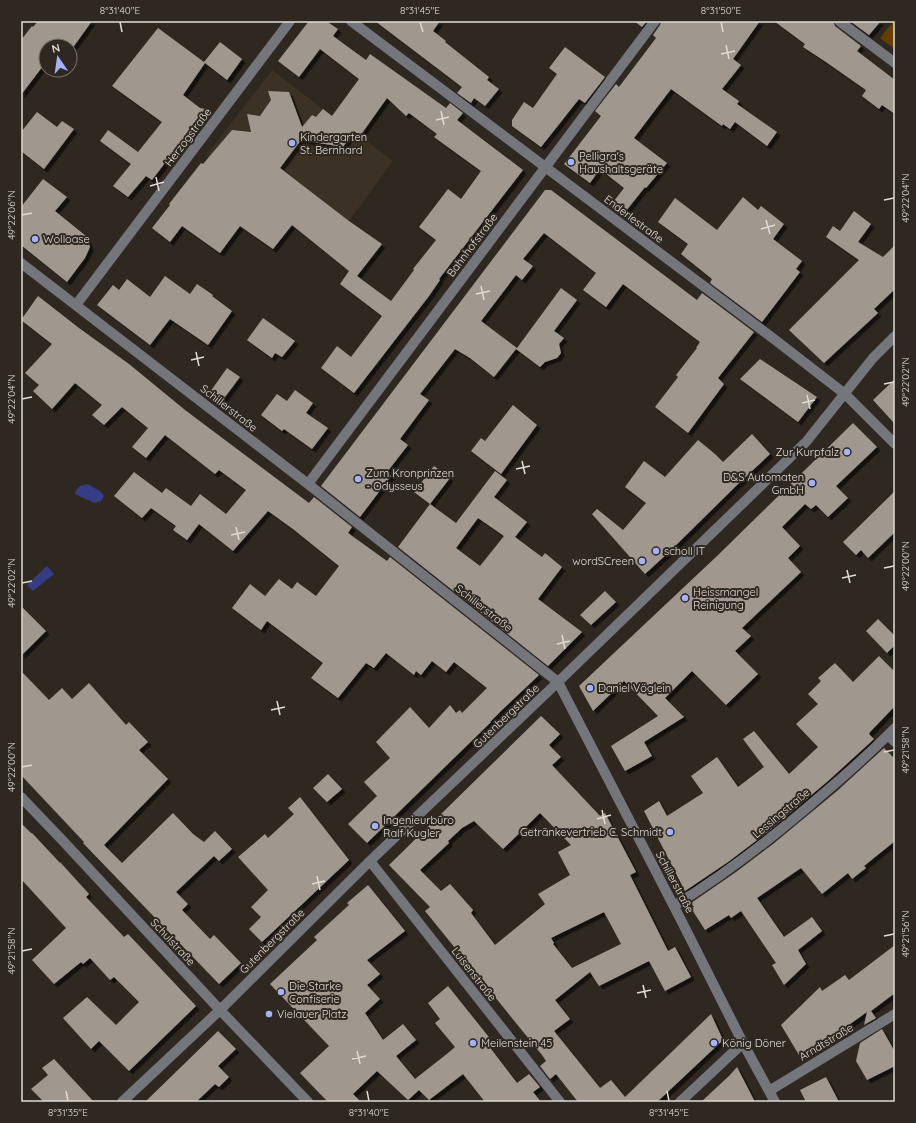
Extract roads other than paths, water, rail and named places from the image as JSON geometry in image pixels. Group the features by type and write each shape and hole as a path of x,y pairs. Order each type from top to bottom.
{"street":[{"name":"Herzogstraße","path":"76,305 290,21"},
{"name":"Enderlestraße","path":"351,21 845,394 895,444"},
{"name":"Bahnhofstraße","path":"308,484 655,21"},
{"path":"839,21 895,62"},
{"name":"Schillerstraße","path":"21,263 308,484 558,682 743,1043 775,1102"},
{"name":"Gutenbergstraße","path":"122,1102 220,1010 370,861 558,682 806,442 873,358 895,336"},
{"name":"Lessingstraße","path":"674,906 697,892 752,853 893,735"},
{"name":"Schulstraße","path":"21,797 308,1102"},
{"name":"Luisenstraße","path":"370,861 560,1102"},
{"name":"Arndtstraße","path":"769,1090 895,1014"},
{"path":"680,1102 743,1043"}],"place":[{"name":"Kindergarten St. Bernhard","path":"292,143"},
{"name":"Pelligra's Haushaltsgeräte","path":"571,162"},
{"name":"Wolloase","path":"35,239"},
{"name":"Zur Kurpfalz","path":"847,452"},
{"name":"Zum Kronprinzen - Odysseus","path":"358,479"},
{"name":"D&S Automaten GmbH","path":"812,483"},
{"name":"scholl IT","path":"656,551"},
{"name":"wordSCreen","path":"642,561"},
{"name":"Heissmangel Reinigung","path":"685,598"},
{"name":"Daniel Vöglein","path":"590,688"},
{"name":"Ingenieurbüro Ralf Kugler","path":"375,826"},
{"name":"Getränkevertrieb C. Schmidt","path":"670,832"},
{"name":"Die Starke Confiserie","path":"281,992"},
{"name":"Vielauer Platz","path":"269,1014"},
{"name":"Meilenstein 45","path":"473,1043"},
{"name":"König Döner","path":"714,1043"}]}
